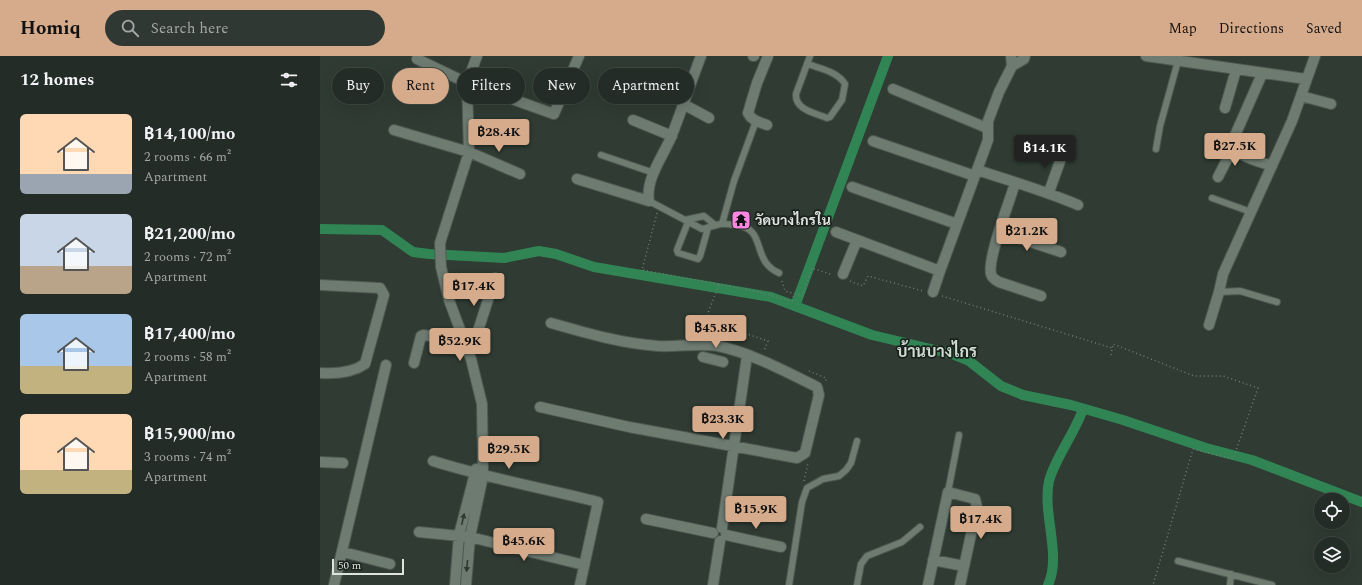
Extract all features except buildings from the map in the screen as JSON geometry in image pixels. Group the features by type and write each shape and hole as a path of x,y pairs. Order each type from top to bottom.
{"street":[{"path":"473,68 478,56"},
{"path":"525,104 554,114 579,56"},
{"path":"694,75 701,56"},
{"path":"767,125 750,118 749,108 756,83 768,56"},
{"path":"932,292 988,140 987,128 1011,61 1024,59 1025,56"},
{"path":"1146,56 1176,59 1262,74 1306,79"},
{"path":"1209,325 1220,292 1223,274 1272,166 1301,96 1315,56"},
{"path":"417,59 457,78"},
{"path":"1226,108 1236,70"},
{"path":"1262,74 1233,140 1234,146 1240,153 1272,166"},
{"path":"893,89 987,128"},
{"path":"1301,96 1331,104"},
{"path":"455,585 459,535 478,475 482,459 484,439 482,404 471,359 449,300 441,267 440,243 469,152 468,104"},
{"path":"654,203 648,195 654,173 672,136 683,104 709,118"},
{"path":"634,120 672,136"},
{"path":"394,130 469,152 520,174"},
{"path":"874,141 976,173 1049,192 1078,205"},
{"path":"1218,177 1234,146"},
{"path":"1049,192 1063,153"},
{"path":"577,179 654,203"},
{"path":"1015,183 990,267 991,274 994,280 1041,296"},
{"path":"852,187 957,224"},
{"path":"836,232 940,271"},
{"path":"1000,232 1061,252"},
{"path":"841,277 856,240"},
{"path":"414,363 421,336 423,335 464,342 473,340 477,334 495,278"},
{"path":"320,285 380,288 384,295 366,364 359,368 341,373 320,373"},
{"path":"540,407 733,447 797,458 806,452 820,395 817,387 747,356 717,346 658,346 614,341 551,323"},
{"path":"703,346 703,361 723,362"},
{"path":"713,585 723,534 733,447 747,356"},
{"path":"334,585 386,365"},
{"path":"433,461 478,475 540,487 598,502 580,585"},
{"path":"320,462 343,463"},
{"path":"466,585 470,537 478,475"},
{"path":"928,585 948,492 975,499 977,502 960,585"},
{"path":"646,519 713,533 715,539 723,534 781,547"},
{"path":"419,532 470,537 584,565"},
{"path":"343,552 390,564"},
{"path":"933,560 964,566"}],"lane":[{"path":"808,64 834,74 841,78 845,84 842,100 830,117 827,118 799,106 796,100 796,94 810,56"},
{"path":"1156,149 1176,59"},
{"path":"719,224 756,121"},
{"path":"601,155 654,173"},
{"path":"1212,198 1251,212"},
{"path":"654,203 702,229 719,224"},
{"path":"687,221 704,216 719,224 742,226 752,231 757,239 761,257 770,269 778,273"},
{"path":"687,221 677,250 678,253 694,259 698,259 700,256 708,228"},
{"path":"1220,292 1240,291 1278,302"},
{"path":"948,492 959,435"},
{"path":"789,585 802,502 807,488 823,479 839,476 846,470 851,463 857,441"},
{"path":"857,585 863,559 902,542 920,527"},
{"path":"1178,561 1272,585"},
{"path":"1230,585 1231,574"}],"path":[{"path":"654,203 642,270 750,290 792,301 795,294"},
{"path":"778,273 786,291 802,296 812,268 863,286 868,276 932,292 1112,348"},
{"path":"718,285 705,320 768,341 763,353"},
{"path":"1111,356 1113,344 1194,376 1223,376 1258,388 1233,459 1192,449 1153,585"},
{"path":"805,370 826,378 825,385"},
{"path":"804,483 809,460"}],"waterway":[{"path":"795,306 888,56"},
{"path":"320,229 382,230 413,252 429,254 504,258 539,251 556,254 594,267 771,297 872,335 952,354 969,361 1001,386 1023,395 1071,405 1123,420 1206,448 1252,460 1362,502"},
{"path":"1048,585 1052,573 1053,561 1048,507 1049,481 1056,463 1083,409"}],"place":[{"name":"วัดบางไกรใน","path":"741,220"}],"district":[{"name":"บ้านบางไกร","path":"937,351"}]}
